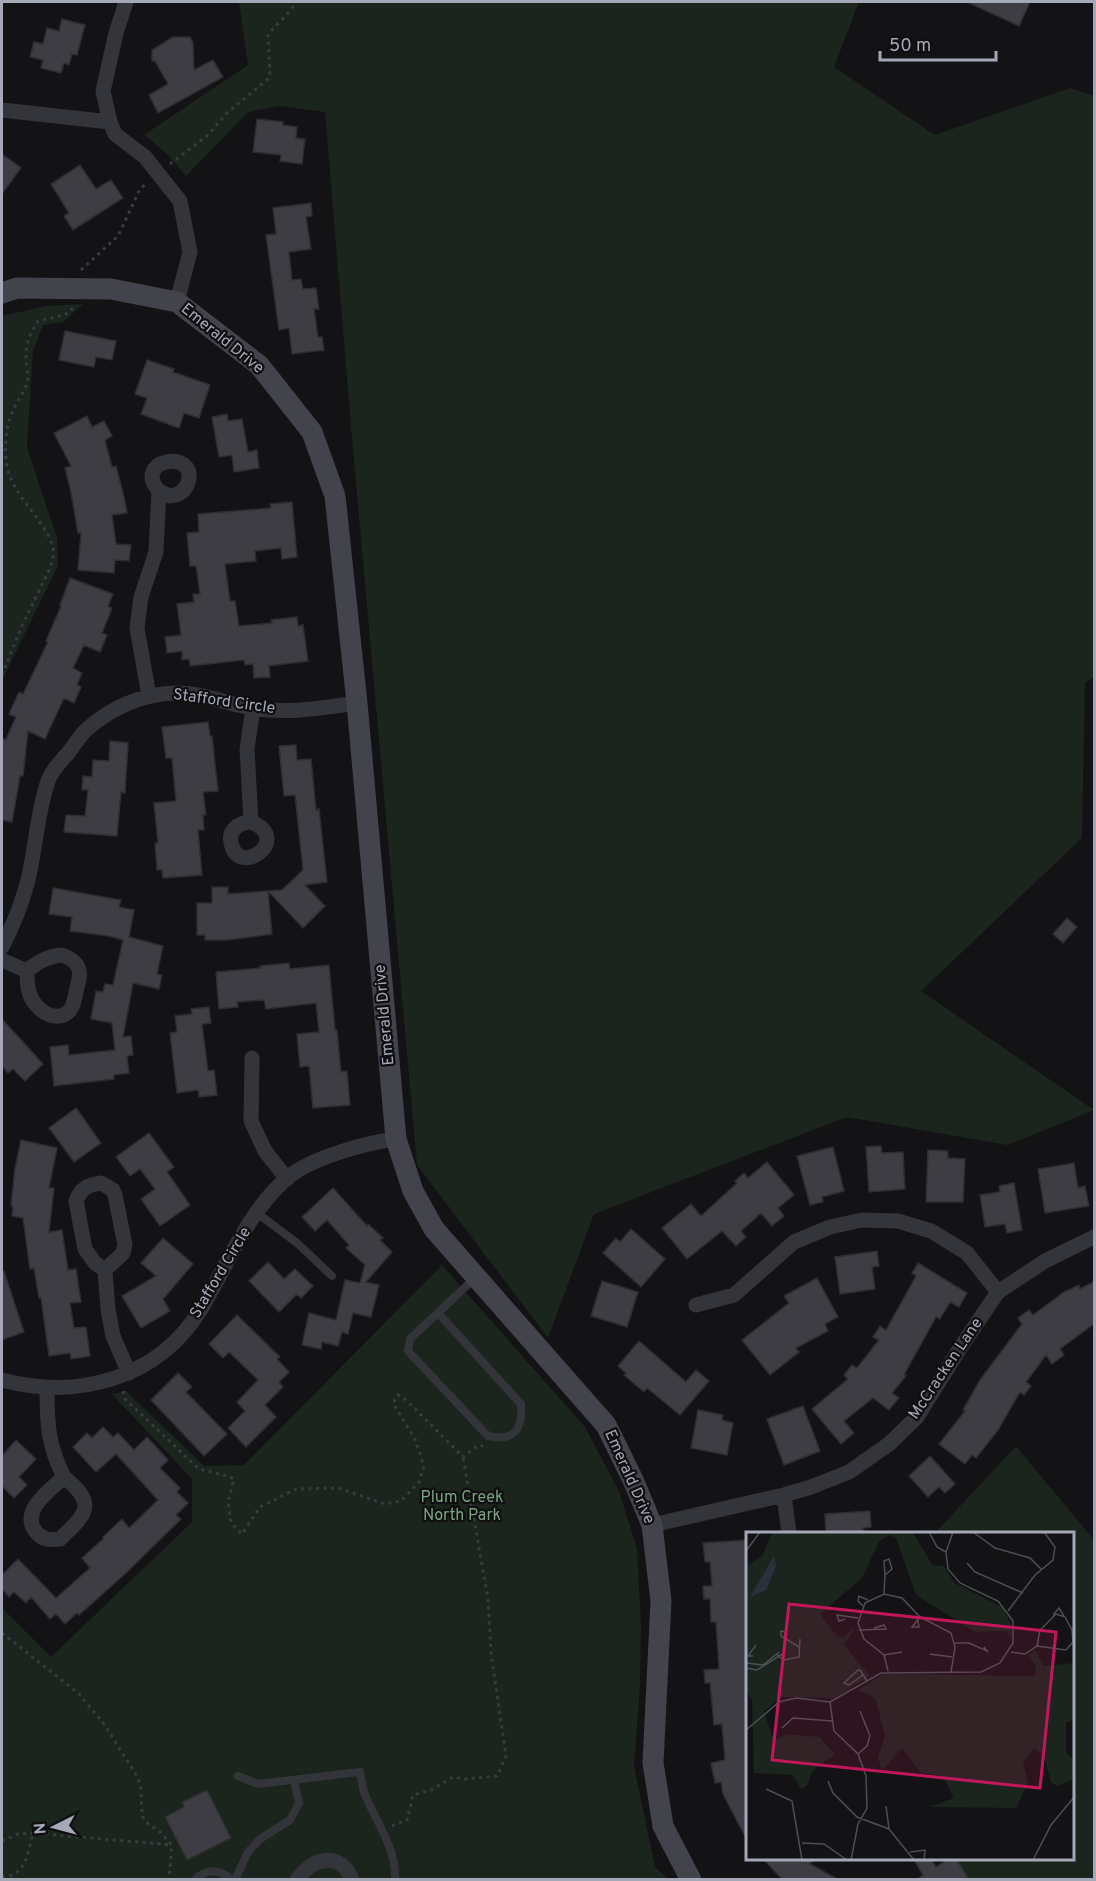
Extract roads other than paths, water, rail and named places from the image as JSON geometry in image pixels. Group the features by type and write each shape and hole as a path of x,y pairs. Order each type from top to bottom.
{"street":[{"path":"126,2 116,33 103,91 115,134 146,157 180,201 190,252 177,302"},
{"path":"2,110 110,122"},
{"name":"Emerald Drive","path":"2,293 17,288 111,289 177,302 260,365 312,432 335,496 357,703 396,1139 413,1191 434,1229 606,1425 652,1525 661,1601 653,1763 663,1826 691,1880"},
{"path":"148,696 137,628 141,597 156,552 159,492"},
{"name":"Stafford Circle","path":"2,947 19,910 28,879 42,802 49,780 86,730 122,705 148,696 177,693 208,696 253,708 285,710 315,709 357,703"},
{"path":"250,822 247,750 253,708"},
{"path":"2,960 27,971"},
{"path":"252,1058 251,1121 265,1151 287,1179"},
{"name":"Stafford Circle","path":"2,1380 47,1388 83,1386 124,1376 153,1359 188,1328 257,1213 287,1179 324,1158 374,1142 396,1139"},
{"path":"101,1183 113,1190 115,1195 125,1245 123,1253 105,1270 95,1263 85,1249 76,1201 84,1188 101,1183"},
{"path":"696,1305 734,1295 794,1242 830,1227 862,1220 898,1221 931,1231 967,1253 998,1292"},
{"name":"McCracken Lane","path":"652,1525 784,1495 849,1472 889,1444 917,1417 998,1292 1045,1261 1095,1237"},
{"path":"105,1270 108,1310 124,1376"},
{"path":"47,1388 48,1430 56,1461 64,1477"},
{"path":"784,1495 789,1532"},
{"path":"297,1880 310,1864 325,1860 344,1867 352,1880"}],"lane":[{"path":"257,1213 297,1244 332,1276"},
{"path":"438,1313 521,1404 520,1427 511,1436 501,1439 489,1436 408,1351 410,1339 477,1276"},
{"path":"238,1776 258,1784 360,1772 364,1793 383,1830 396,1870 395,1880"},
{"path":"195,1880 207,1871 217,1871 233,1880 248,1852 260,1839 290,1820 299,1803 294,1780"}],"park label":[{"name":"Plum Creek North Park","path":"462,1507"}]}
